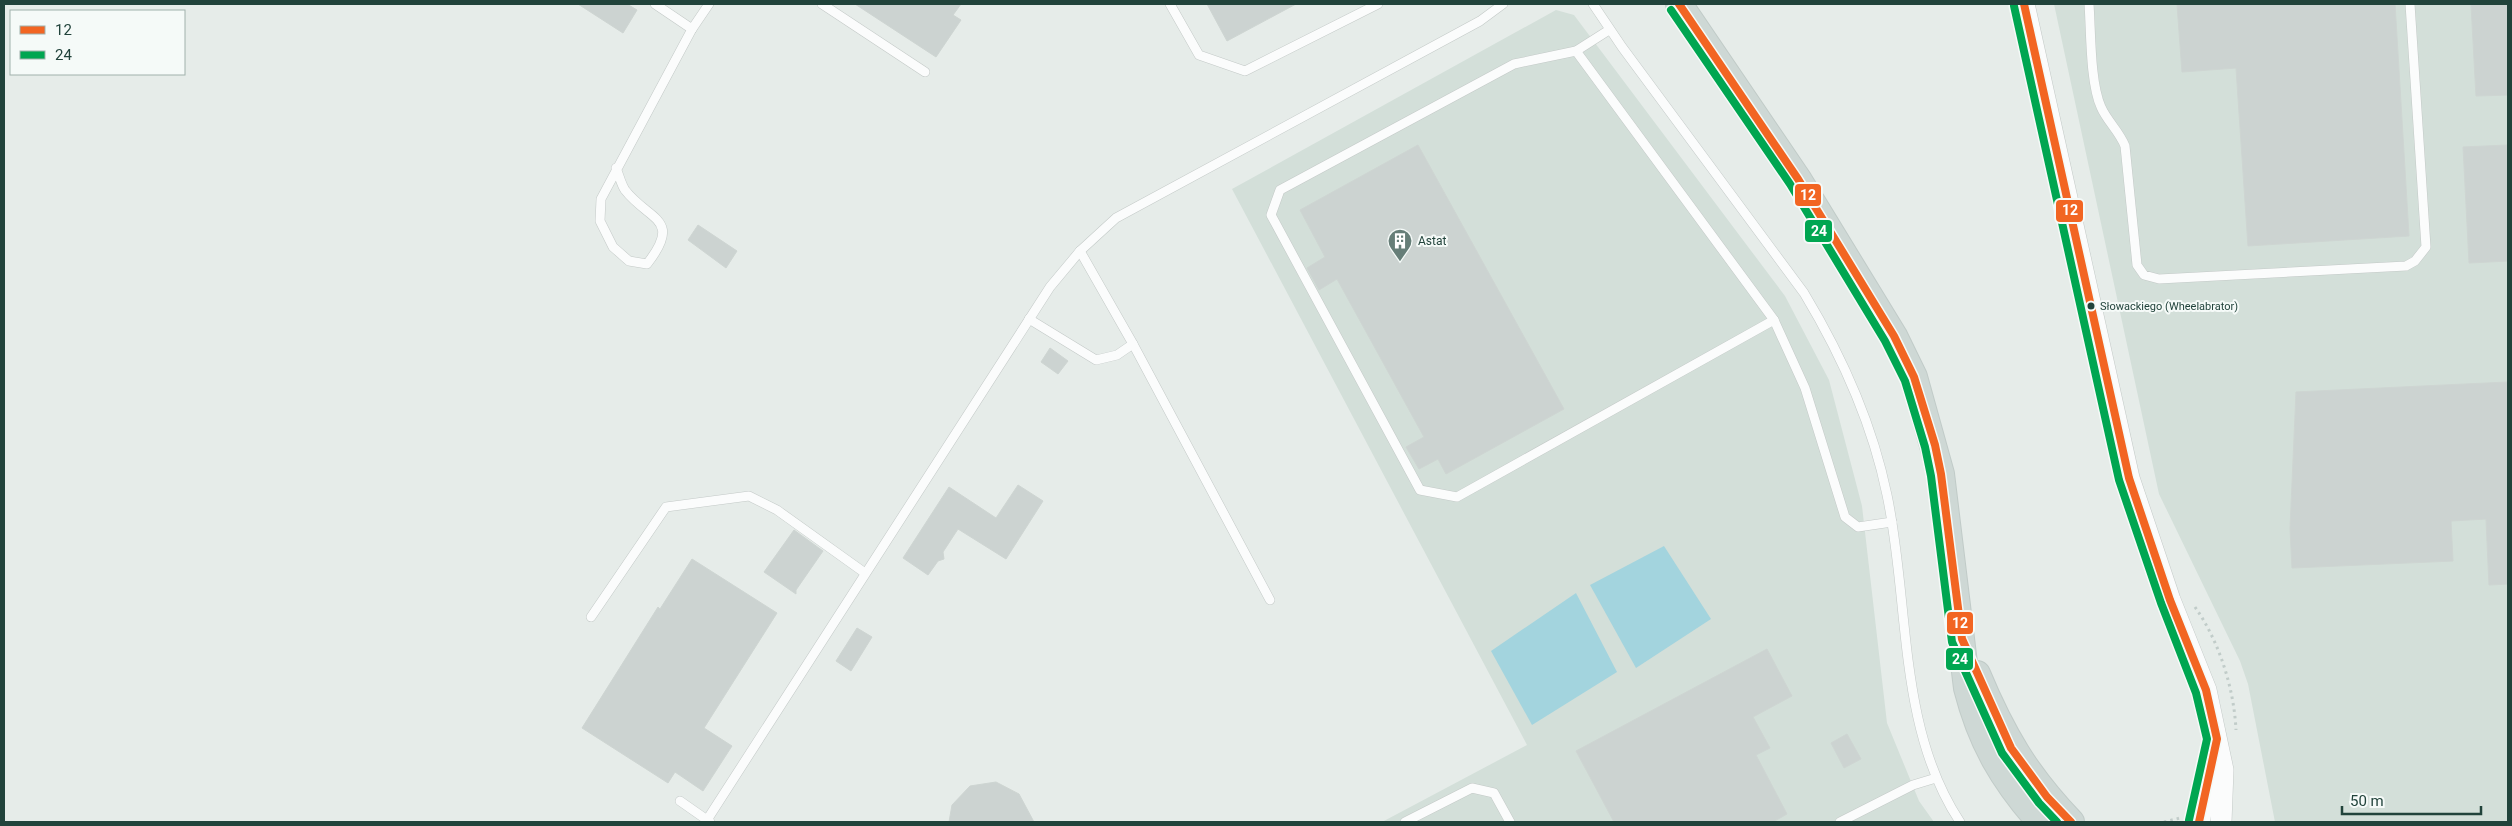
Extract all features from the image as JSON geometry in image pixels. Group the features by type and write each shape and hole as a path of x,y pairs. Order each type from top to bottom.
{"main road":[{"path":"1679,4 1798,179 1894,336 1914,377 1935,445 1941,474 1967,688 1982,739 2015,794 2040,822"},
{"path":"1962,639 1991,708 2011,748 2047,797 2071,822"}],"street":[{"path":"2024,4 2129,478 2170,600 2227,739 2223,770 2221,822"},
{"path":"2199,822 2227,739"}],"lane":[{"path":"655,4 692,29"},
{"path":"616,168 624,188 660,222 663,237 658,250 647,264 629,261 613,247 600,221 601,200 616,168 692,29 709,4"},
{"path":"822,4 925,72"},
{"path":"1170,4 1199,55 1245,71 1378,4"},
{"path":"680,802 708,821 1029,319 1050,287 1080,251 1116,218 1480,21 1503,4"},
{"path":"1593,4 1609,30 1780,259 1824,326 1856,390 1869,426 1884,481 1892,522 1913,687 1920,725 1936,778 1960,822"},
{"path":"2089,4 2096,88 2101,107 2121,135 2125,146 2137,265 2144,275 2159,279 2406,266 2415,261 2426,247 2410,4"},
{"path":"1609,30 1576,51 1514,64 1280,190 1271,215 1420,490 1457,497 1774,320"},
{"path":"1576,51 1774,320 1805,388 1845,517 1858,527 1892,522"},
{"path":"1080,251 1133,344 1270,600"},
{"path":"1029,319 1096,360 1116,355 1133,344"},
{"path":"590,616 666,507 749,496 778,510 865,573"},
{"path":"1840,822 1913,785 1936,778"},
{"path":"1405,822 1472,788 1494,793 1510,822"}],"path":[{"path":"2194,606 2204,619 2228,680 2234,707 2227,739"}],"shaded area":[{"path":"2054,4 2508,4 2508,822 2275,822 2248,684 2240,661 2159,494"},
{"path":"1556,10 1574,15 1785,296 1829,380 1862,506 1887,723 1919,801 1934,822 1382,822 1527,745 1232,189"}],"water":[{"path":"1664,546 1711,619 1636,668 1590,585"},
{"path":"1576,593 1617,672 1532,725 1491,651"}],"building":[{"path":"578,4 627,4 637,10 623,33"},
{"path":"855,4 961,4 953,15 961,20 936,57"},
{"path":"1207,4 1296,4 1227,41"},
{"path":"2177,4 2395,4 2409,236 2248,246 2236,68 2182,72"},
{"path":"2471,4 2508,4 2508,95 2476,96"},
{"path":"1418,145 1564,409 1446,474 1438,459 1419,469 1406,447 1424,437 1337,279 1319,290 1307,268 1325,257 1300,210"},
{"path":"2508,145 2508,261 2469,263 2463,147"},
{"path":"698,225 737,251 726,268 688,240"},
{"path":"1050,348 1068,361 1058,374 1041,362"},
{"path":"2508,382 2508,584 2489,585 2486,519 2451,521 2453,561 2292,568 2290,528 2296,392"},
{"path":"1018,485 1043,501 1006,559 958,529 943,552 944,559 938,561 928,575 903,558 949,487 996,518"},
{"path":"794,530 823,551 796,590 796,594 764,572"},
{"path":"692,559 777,613 704,728 732,746 703,791 675,772 668,783 582,728 658,607 660,609"},
{"path":"857,628 872,637 851,671 836,661"},
{"path":"1767,649 1792,696 1753,717 1770,748 1756,755 1787,814 1773,822 1614,822 1576,751"},
{"path":"1847,734 1861,759 1844,768 1831,743"},
{"path":"996,782 1019,794 1034,822 949,822 952,805 970,786"}],"transit line":[{"name":"12","path":"1679,4 1798,179 1894,336 1914,377 1935,445 1941,474 1962,639 2011,748 2047,797 2071,822"},
{"name":"12","path":"2024,4 2129,478 2170,600 2206,690 2217,739 2199,822"},
{"name":"24","path":"2014,6 2119,480 2161,603 2196,693 2207,739 2189,820"},
{"name":"24","path":"1671,10 1790,184 1885,341 1905,381 1925,447 1931,476 1952,642 2002,753 2039,803 2057,822"}],"place":[{"name":"Astat","path":"1400,262"},
{"name":"Słowackiego (Wheelabrator)","path":"2091,306"}]}
